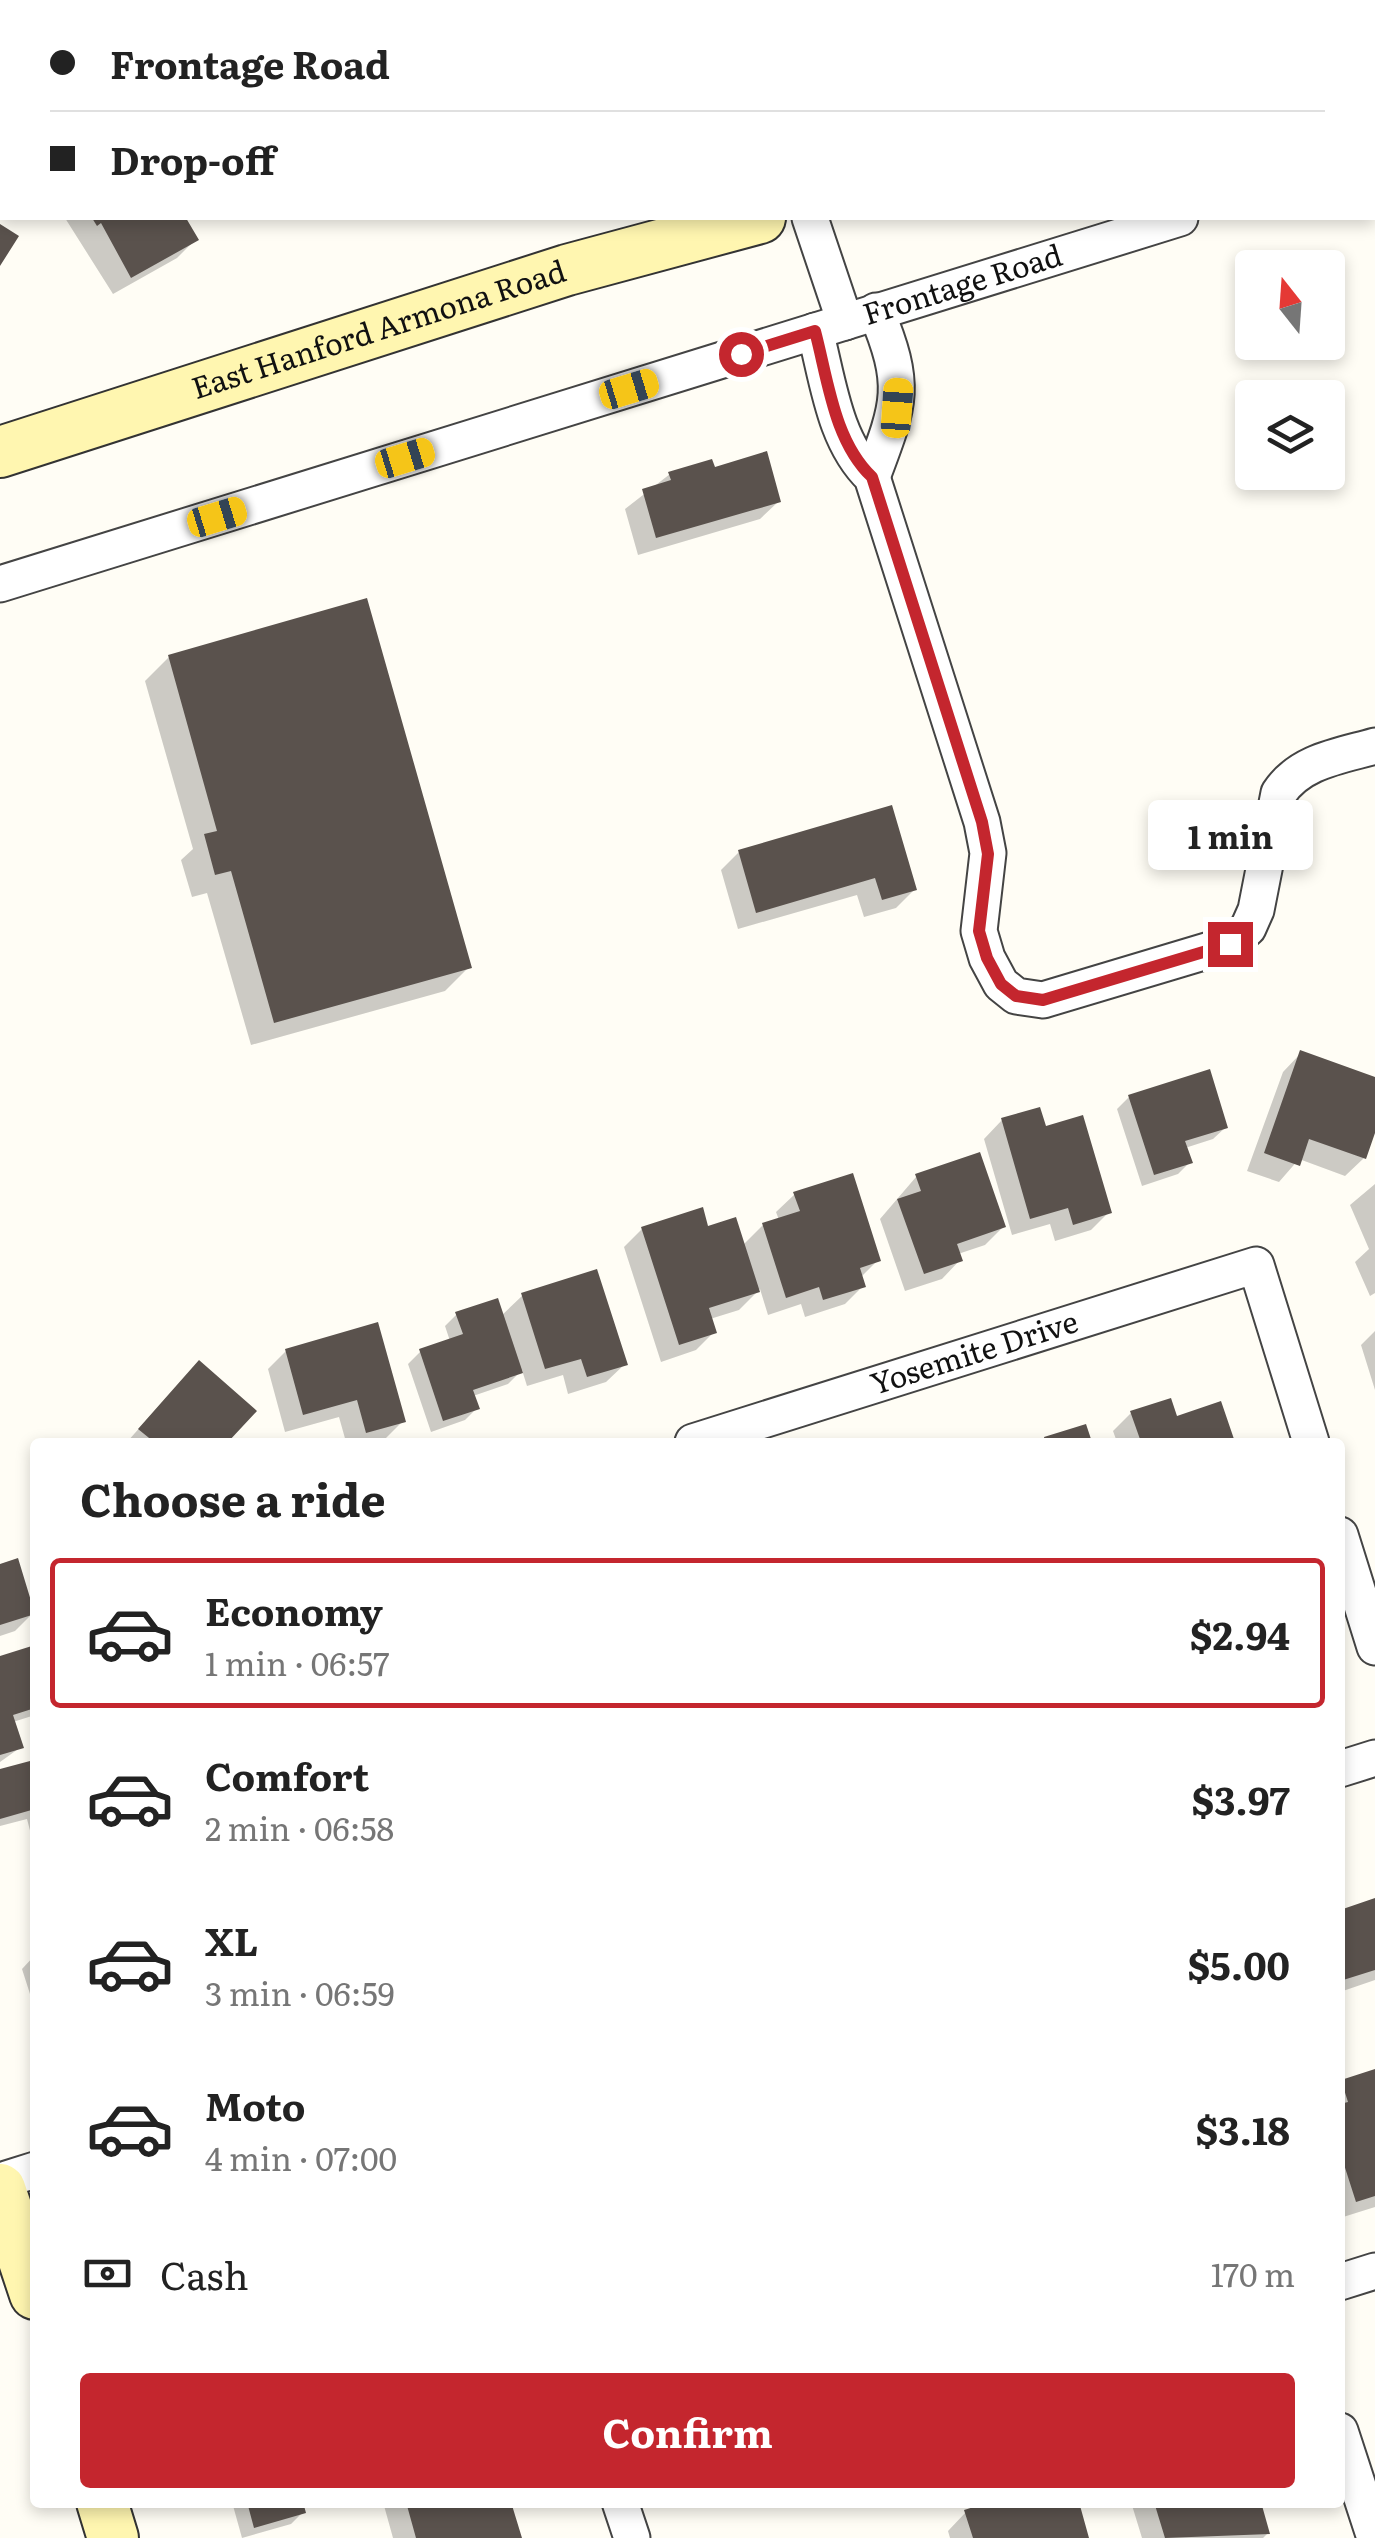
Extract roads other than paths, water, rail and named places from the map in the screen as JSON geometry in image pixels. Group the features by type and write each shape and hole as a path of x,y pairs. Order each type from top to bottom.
{"main road":[{"name":"East Hanford Armona Road","path":"0,452 567,270 753,220"},
{"path":"0,2189 30,2279"},
{"path":"104,2508 113,2538"}],"street":[{"path":"811,220 845,321 840,426 858,463 872,477 982,822 988,854 979,931 1001,984 1016,996 1043,1000 1230,944 1248,928 1256,910 1278,793 1290,776 1310,765 1375,746"},
{"name":"Frontage Road","path":"0,584 1173,220"},
{"path":"845,321 899,376 897,408 872,477"},
{"name":"Yosemite Drive","path":"706,1438 1256,1265 1310,1438"},
{"path":"1345,1551 1375,1648"},
{"path":"1345,1767 1375,1758"},
{"path":"0,2181 30,2172"},
{"path":"1345,2280 1375,2271"},
{"path":"1345,2446 1375,2538"},
{"path":"622,2508 632,2538"}]}
